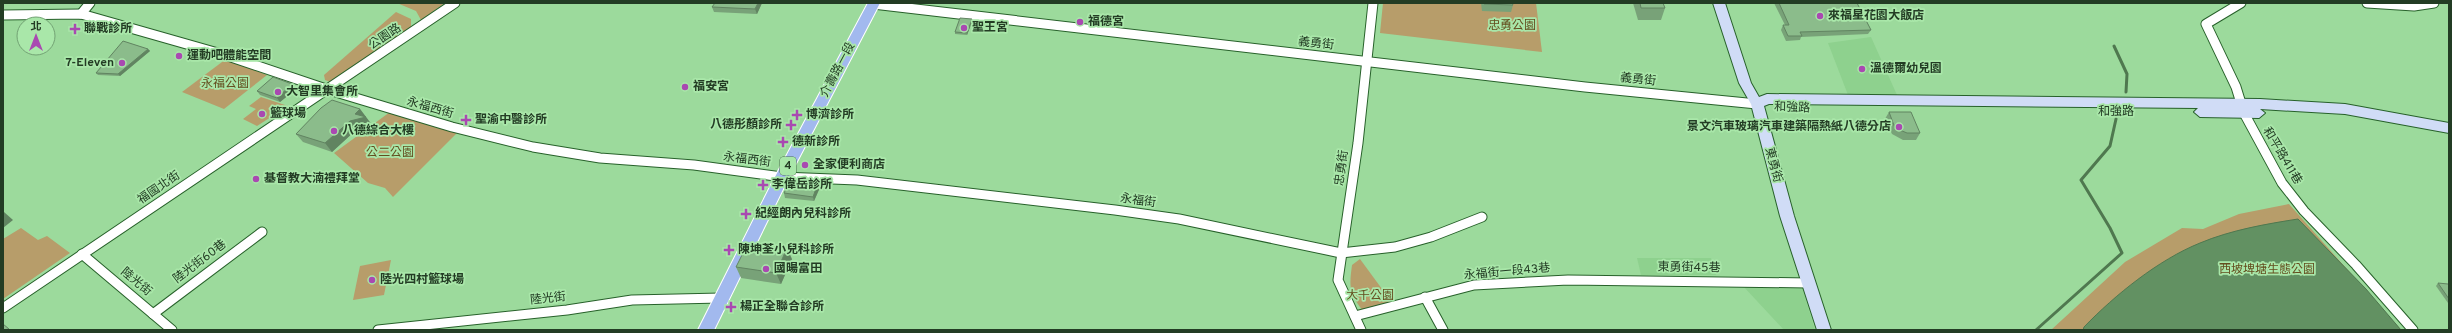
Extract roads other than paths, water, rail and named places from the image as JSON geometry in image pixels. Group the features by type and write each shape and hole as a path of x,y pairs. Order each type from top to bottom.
{"main road":[{"name":"介壽路一段","path":"706,330 782,177 873,3"}],"street":[{"path":"81,14 90,3"},
{"name":"公園路","path":"329,90 455,3"},
{"name":"義勇街","path":"873,3 881,6 1366,62 1757,104"},
{"name":"忠勇街","path":"1361,330 1350,309 1338,280 1358,143 1373,3"},
{"name":"東勇街","path":"1719,3 1745,83 1757,104 1783,201 1824,330"},
{"name":"和平路411巷","path":"2242,3 2206,24 2236,87 2242,108 2287,189 2304,211 2413,330"},
{"path":"2367,3 2382,6 2414,6 2434,3"},
{"name":"永福西街","path":"3,15 81,14 226,55 329,90 452,127 532,147 600,158 694,165 782,177"},
{"name":"福國北街","path":"3,308 329,90"},
{"name":"和強路","path":"1757,104 1771,108 2345,109 2449,128"},
{"name":"和強路","path":"2242,108 2326,116 2449,135"},
{"name":"永福街","path":"782,177 857,180 1115,210 1179,219 1341,253 1362,254 1416,243 1482,217"},
{"name":"陸光街60巷","path":"153,314 262,232"},
{"name":"陸光街","path":"82,254 172,330"},
{"name":"東勇街45巷","path":"1568,280 1809,283"},
{"name":"永福街一段43巷","path":"1355,316 1474,285 1568,280"},
{"path":"1425,297 1444,330"},
{"name":"陸光街","path":"378,330 567,310 632,300 721,298"}],"waterway":[{"path":"2114,46 2127,74 2126,92"},
{"path":"2036,330 2122,253 2110,228 2081,180 2110,146 2116,119"}],"place":[{"name":"來福星花園大飯店","path":"1820,16"},
{"name":"福德宮","path":"1080,22"},
{"name":"聖王宮","path":"964,28"},
{"name":"聯戰診所","path":"75,29"},
{"name":"運動吧體能空間","path":"179,56"},
{"name":"7-Eleven","path":"122,63"},
{"name":"溫德爾幼兒園","path":"1862,69"},
{"name":"福安宮","path":"685,87"},
{"name":"大智里集會所","path":"278,92"},
{"name":"籃球場","path":"262,114"},
{"name":"博濟診所","path":"797,115"},
{"name":"聖渝中醫診所","path":"466,120"},
{"name":"八德彤顏診所","path":"791,125"},
{"name":"景文汽車玻璃汽車建築隔熱紙八德分店","path":"1899,127"},
{"name":"八德綜合大樓","path":"334,131"},
{"name":"德新診所","path":"783,142"},
{"name":"全家便利商店","path":"805,165"},
{"name":"基督教大湳禮拜堂","path":"256,179"},
{"name":"李偉岳診所","path":"763,185"},
{"name":"紀經朗內兒科診所","path":"746,214"},
{"name":"陳坤荃小兒科診所","path":"729,250"},
{"name":"國暘富田","path":"766,269"},
{"name":"陸光四村籃球場","path":"372,280"},
{"name":"楊正全聯合診所","path":"731,307"}],"park label":[{"name":"忠勇公園","path":"1512,26"},
{"name":"永福公園","path":"225,84"},
{"name":"公二公園","path":"390,153"},
{"name":"西坡埤塘生態公園","path":"2267,270"},
{"name":"大千公園","path":"1370,296"}]}
